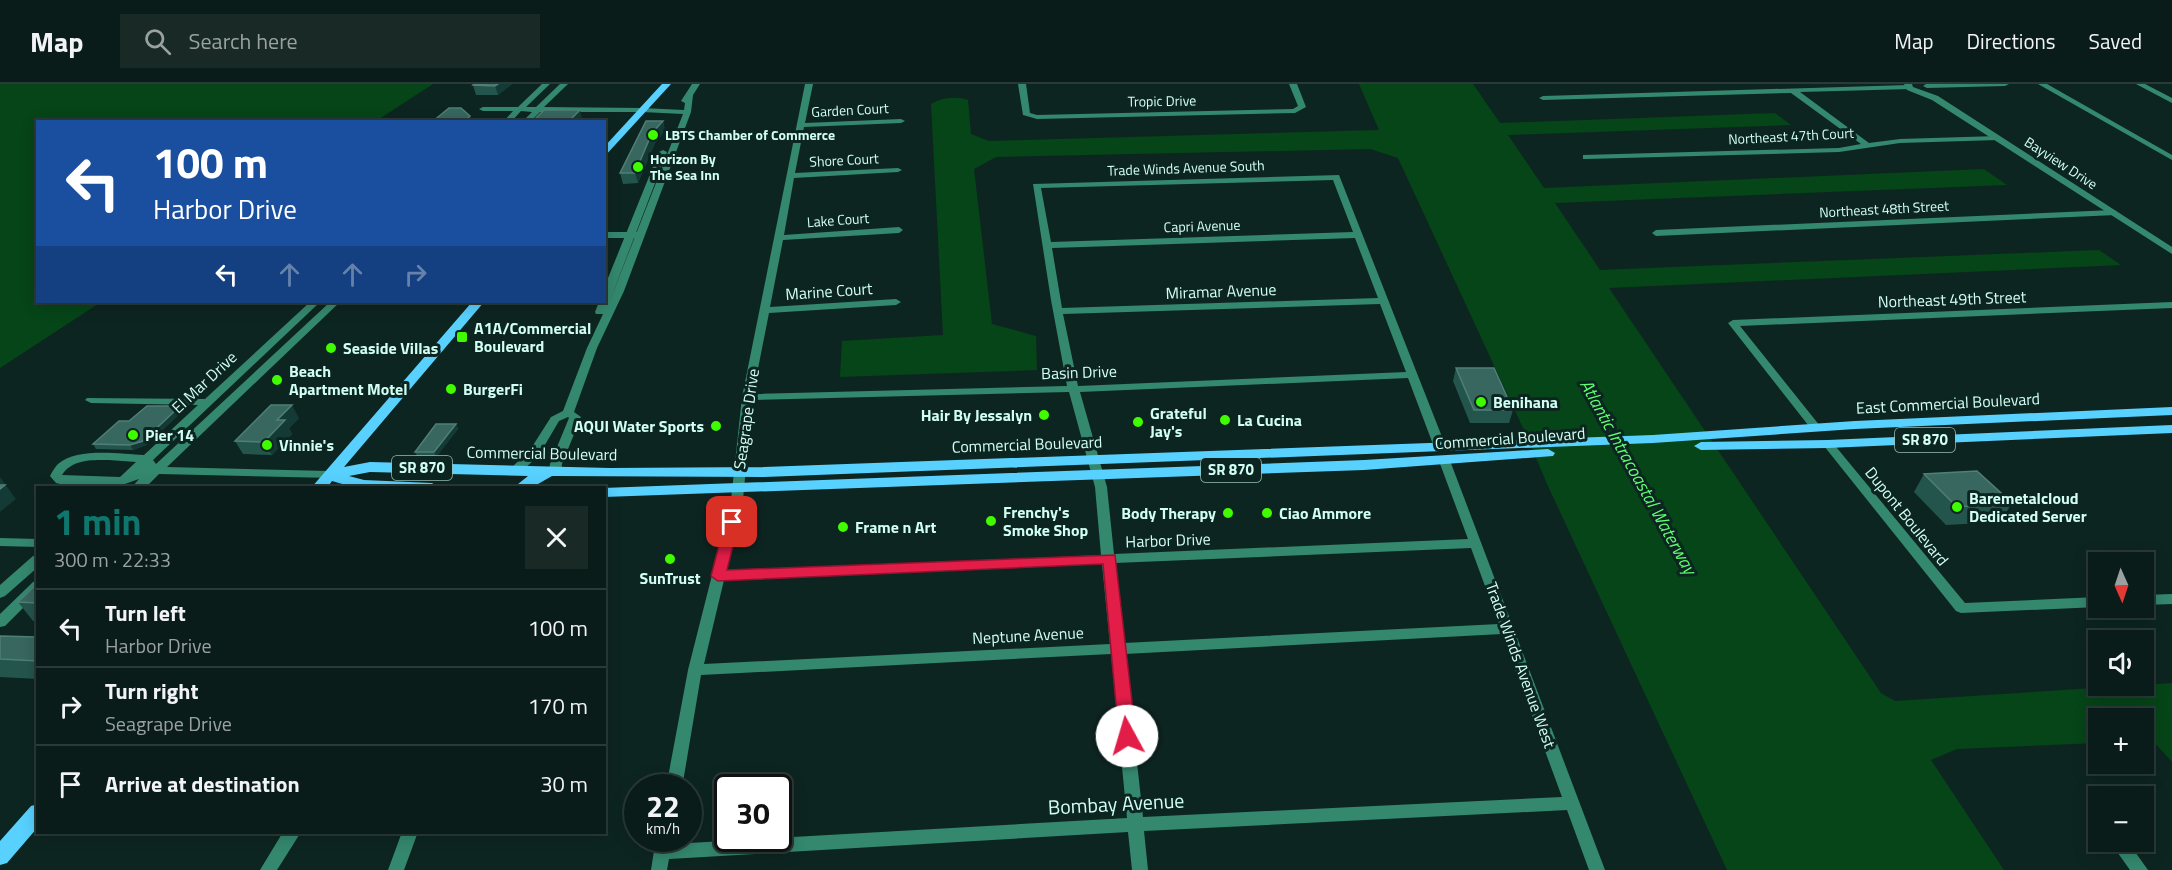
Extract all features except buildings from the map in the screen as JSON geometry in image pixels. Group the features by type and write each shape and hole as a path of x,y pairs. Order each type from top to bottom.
{"main road":[{"path":"606,152 667,84"},
{"path":"320,486 477,303"},
{"name":"East Commercial Boulevard","path":"1730,440 1855,425 2172,411"},
{"path":"2136,431 2132,424 2134,419 2147,412"},
{"path":"2107,432 2115,420 2112,414"},
{"path":"1828,444 1828,438 1855,425"},
{"name":"SR 870","path":"1730,440 1828,444 2172,429"},
{"name":"Commercial Boulevard","path":"329,475 370,467 658,474 1092,460 1442,454 1730,440"},
{"name":"Commercial Boulevard","path":"606,492 1418,462 1442,454"},
{"path":"523,486 532,479 555,472"},
{"name":"Commercial Boulevard","path":"329,475 364,485 387,486"},
{"path":"0,856 36,814"}],"street":[{"path":"508,120 546,84"},
{"path":"527,120 564,84"},
{"path":"634,235 696,84"},
{"name":"Seagrape Drive","path":"676,774 695,669 738,488 747,397 808,84"},
{"name":"Tropic Drive","path":"1022,84 1027,115 1036,117 1296,111 1302,107 1293,84"},
{"path":"1543,98 2005,84"},
{"path":"2042,84 2172,158"},
{"path":"2140,84 2172,100"},
{"name":"Bayview Drive","path":"1918,87 2172,251"},
{"name":"Bayview Drive","path":"1918,87 1935,98"},
{"path":"1792,90 1868,146"},
{"path":"483,109 684,112"},
{"path":"660,111 675,121"},
{"path":"515,471 535,452 555,418 568,413 595,342 619,291 634,235 675,121 684,112"},
{"name":"Garden Court","path":"800,125 901,121"},
{"name":"Northeast 47th Court","path":"1586,157 1839,150 1908,141 1998,138"},
{"name":"Shore Court","path":"790,176 898,170"},
{"name":"Trade Winds Avenue South","path":"1047,245 1036,186 1336,177"},
{"name":"Trade Winds Avenue West","path":"1336,177 1476,543 1597,870"},
{"name":"Northeast 48th Street","path":"1656,233 2113,213"},
{"name":"Lake Court","path":"778,238 898,230"},
{"path":"606,235 634,235"},
{"name":"Capri Avenue","path":"1047,245 1358,235"},
{"path":"1047,245 1074,388 1101,487 1140,870"},
{"name":"Miramar Avenue","path":"1059,311 1383,301"},
{"name":"Marine Court","path":"764,310 896,302"},
{"name":"El Mar Drive","path":"118,484 314,303"},
{"name":"El Mar Drive","path":"139,486 334,303"},
{"name":"Northeast 49th Street","path":"1816,429 1733,323 2172,305"},
{"name":"Basin Drive","path":"747,397 1074,388 1412,375"},
{"path":"92,400 207,402"},
{"path":"555,472 575,417 568,413"},
{"name":"Dupont Boulevard","path":"1828,444 1961,608 2088,602"},
{"name":"Commercial Boulevard","path":"146,459 83,457 61,467 56,476 60,480 118,484 155,470 329,475"},
{"path":"146,459 155,470"},
{"path":"0,542 36,543"},
{"name":"Harbor Drive","path":"718,576 1476,543"},
{"path":"0,593 36,561"},
{"path":"0,622 36,587"},
{"path":"2154,600 2172,599"},
{"name":"Neptune Avenue","path":"695,669 1507,629"},
{"name":"Bombay Avenue","path":"702,843 1572,803"},
{"path":"268,870 291,834"},
{"path":"396,870 409,834"},
{"path":"659,870 662,852"},
{"path":"2126,852 2140,870"}],"water":[{"path":"0,84 433,84 378,120 36,120 36,303 99,303 0,368"},
{"name":"Atlantic Intracoastal Waterway","path":"1359,84 1473,84 1500,123 1775,113 1791,125 1508,135 1544,188 1984,169 2007,185 1555,203 1600,270 2099,250 2121,265 1609,288 1881,693 1895,701 2088,688 2088,696 2154,696 2154,684 2172,683 2172,762 2154,742 2154,708 2088,708 2088,743 1957,749 1931,760 2004,870 1727,870 1398,158 1370,149 996,157 974,169 992,324 1036,336 1037,370 840,377 842,341 943,335 931,104 949,98 968,100 971,134 989,141 1379,130"}],"place":[{"name":"LBTS Chamber of Commerce","path":"653,135"},
{"name":"Horizon By The Sea Inn","path":"638,167"},
{"name":"A1A/Commercial Boulevard","path":"462,337"},
{"name":"Seaside Villas","path":"331,348"},
{"name":"Beach Apartment Motel","path":"277,380"},
{"name":"BurgerFi","path":"451,389"},
{"name":"Benihana","path":"1481,402"},
{"name":"Hair By Jessalyn","path":"1044,415"},
{"name":"La Cucina","path":"1225,420"},
{"name":"Grateful Jay's","path":"1138,422"},
{"name":"AQUI Water Sports","path":"716,426"},
{"name":"Pier 14","path":"133,435"},
{"name":"Vinnie's","path":"267,445"},
{"name":"Baremetalcloud Dedicated Server","path":"1957,507"},
{"name":"Body Therapy","path":"1228,513"},
{"name":"Ciao Ammore","path":"1267,513"},
{"name":"Frenchy's Smoke Shop","path":"991,521"},
{"name":"Frame n Art","path":"843,527"},
{"name":"SunTrust","path":"670,559"}],"route":[{"path":"732,522 718,576 1110,559 1127,736"}]}
